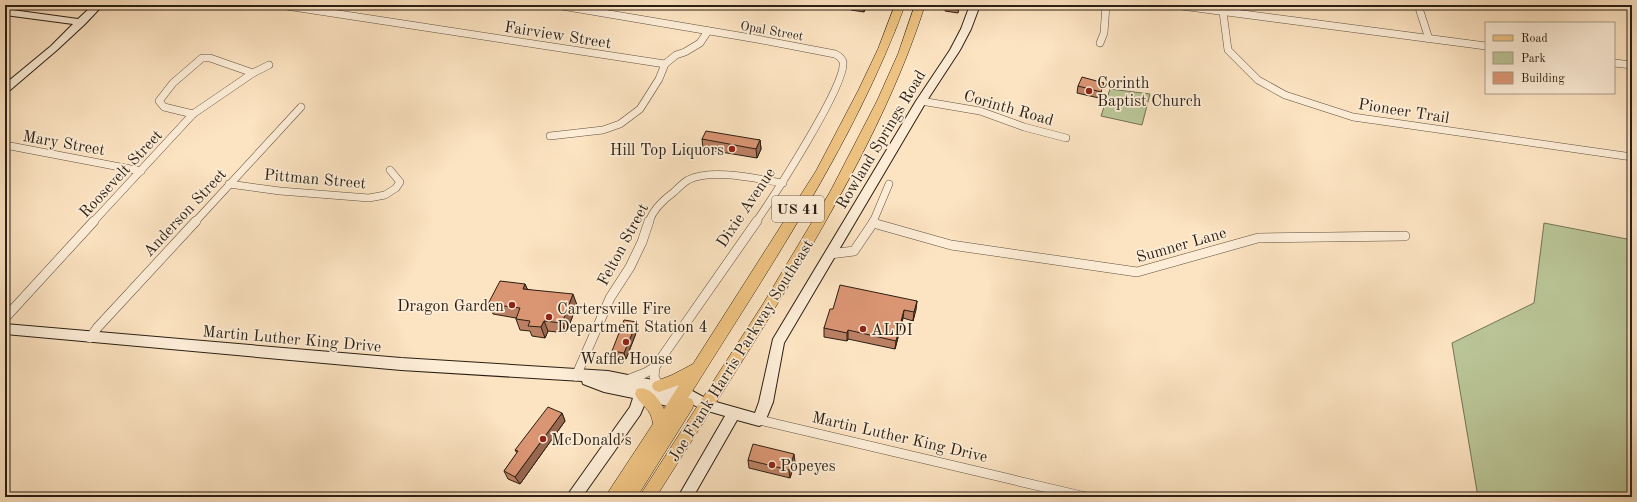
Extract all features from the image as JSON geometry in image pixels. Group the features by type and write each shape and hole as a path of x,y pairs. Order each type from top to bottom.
{"main road":[{"name":"Joe Frank Harris Parkway Southeast","path":"613,497 661,425 682,399 699,366 821,173 843,134 880,57 900,5"},
{"name":"Joe Frank Harris Parkway Southeast","path":"647,497 765,314 809,241 854,158 893,77 920,5"},
{"path":"659,386 677,380 699,366"},
{"path":"642,394 654,405 660,418 661,425"},
{"path":"628,497 682,399"}],"street":[{"path":"5,90 44,58 98,5"},
{"name":"Fairview Street","path":"280,5 665,64"},
{"name":"Opal Street","path":"556,5 835,54 841,57"},
{"name":"Rowland Springs Road","path":"759,420 766,402 778,343 789,322 921,101 955,50 968,25 975,5"},
{"path":"1100,43 1104,33 1106,5"},
{"path":"1174,5 1485,46"},
{"path":"1418,5 1429,39"},
{"path":"5,12 57,20 82,22"},
{"name":"Pioneer Trail","path":"1223,12 1228,50 1258,80 1285,95 1353,117 1632,157"},
{"path":"550,136 603,130 620,124 640,108 659,79 665,64 676,55 700,43 708,31"},
{"name":"Dixie Avenue","path":"627,380 645,373 655,367 783,183 814,132 832,96 844,65 841,57"},
{"path":"192,114 164,107 159,101 163,95 202,58 210,58 253,73"},
{"path":"1615,63 1632,66"},
{"name":"Roosevelt Street","path":"5,318 192,114 253,73 269,65"},
{"name":"Corinth Road","path":"921,101 980,111 1024,127 1066,138"},
{"name":"Anderson Street","path":"90,338 229,184 301,107"},
{"name":"Mary Street","path":"5,145 141,171"},
{"name":"Pittman Street","path":"229,184 280,191 369,198 385,195 396,188 400,182 390,170"},
{"name":"Felton Street","path":"576,376 610,298 630,266 642,242 652,213 665,198 689,180 712,176 734,175 783,183"},
{"path":"830,254 854,251 873,223 888,184"},
{"name":"Sumner Lane","path":"873,223 951,245 1137,272 1258,238 1405,236"},
{"name":"Martin Luther King Drive","path":"5,329 90,338 401,364 608,377 659,386 682,399"},
{"path":"655,367 654,377 659,386"},
{"name":"Martin Luther King Drive","path":"576,376 604,386 642,394 682,399 759,420 1086,497"},
{"path":"573,497 635,411 642,394"},
{"path":"685,497 734,413"}],"green space":[{"path":"1110,89 1150,94 1142,125 1101,116"},
{"path":"1544,223 1632,240 1632,497 1478,497 1452,343 1534,303"}],"building":[{"path":"946,5 960,5 958,10 945,8"},
{"path":"1082,77 1104,83 1101,92 1078,86"},
{"path":"706,131 760,140 756,149 702,139"},
{"path":"500,281 525,284 523,289 573,294 562,323 544,321 541,327 528,326 530,321 516,319 520,308 488,304"},
{"name":"ALDI","path":"840,285 917,301 914,312 904,310 896,341 848,330 847,333 824,328 830,309 833,309"},
{"path":"624,320 637,322 624,353 612,351"},
{"path":"548,407 562,413 515,477 504,471 518,451 515,450"},
{"path":"753,444 794,454 789,470 748,460"}],"place":[{"name":"Corinth Baptist Church","path":"1089,91"},
{"name":"Hill Top Liquors","path":"732,149"},
{"name":"Dragon Garden","path":"512,305"},
{"name":"Cartersville Fire Department Station 4","path":"549,317"},
{"name":"ALDI","path":"863,329"},
{"name":"Waffle House","path":"626,342"},
{"name":"McDonald's","path":"543,439"},
{"name":"Popeyes","path":"772,465"}]}
